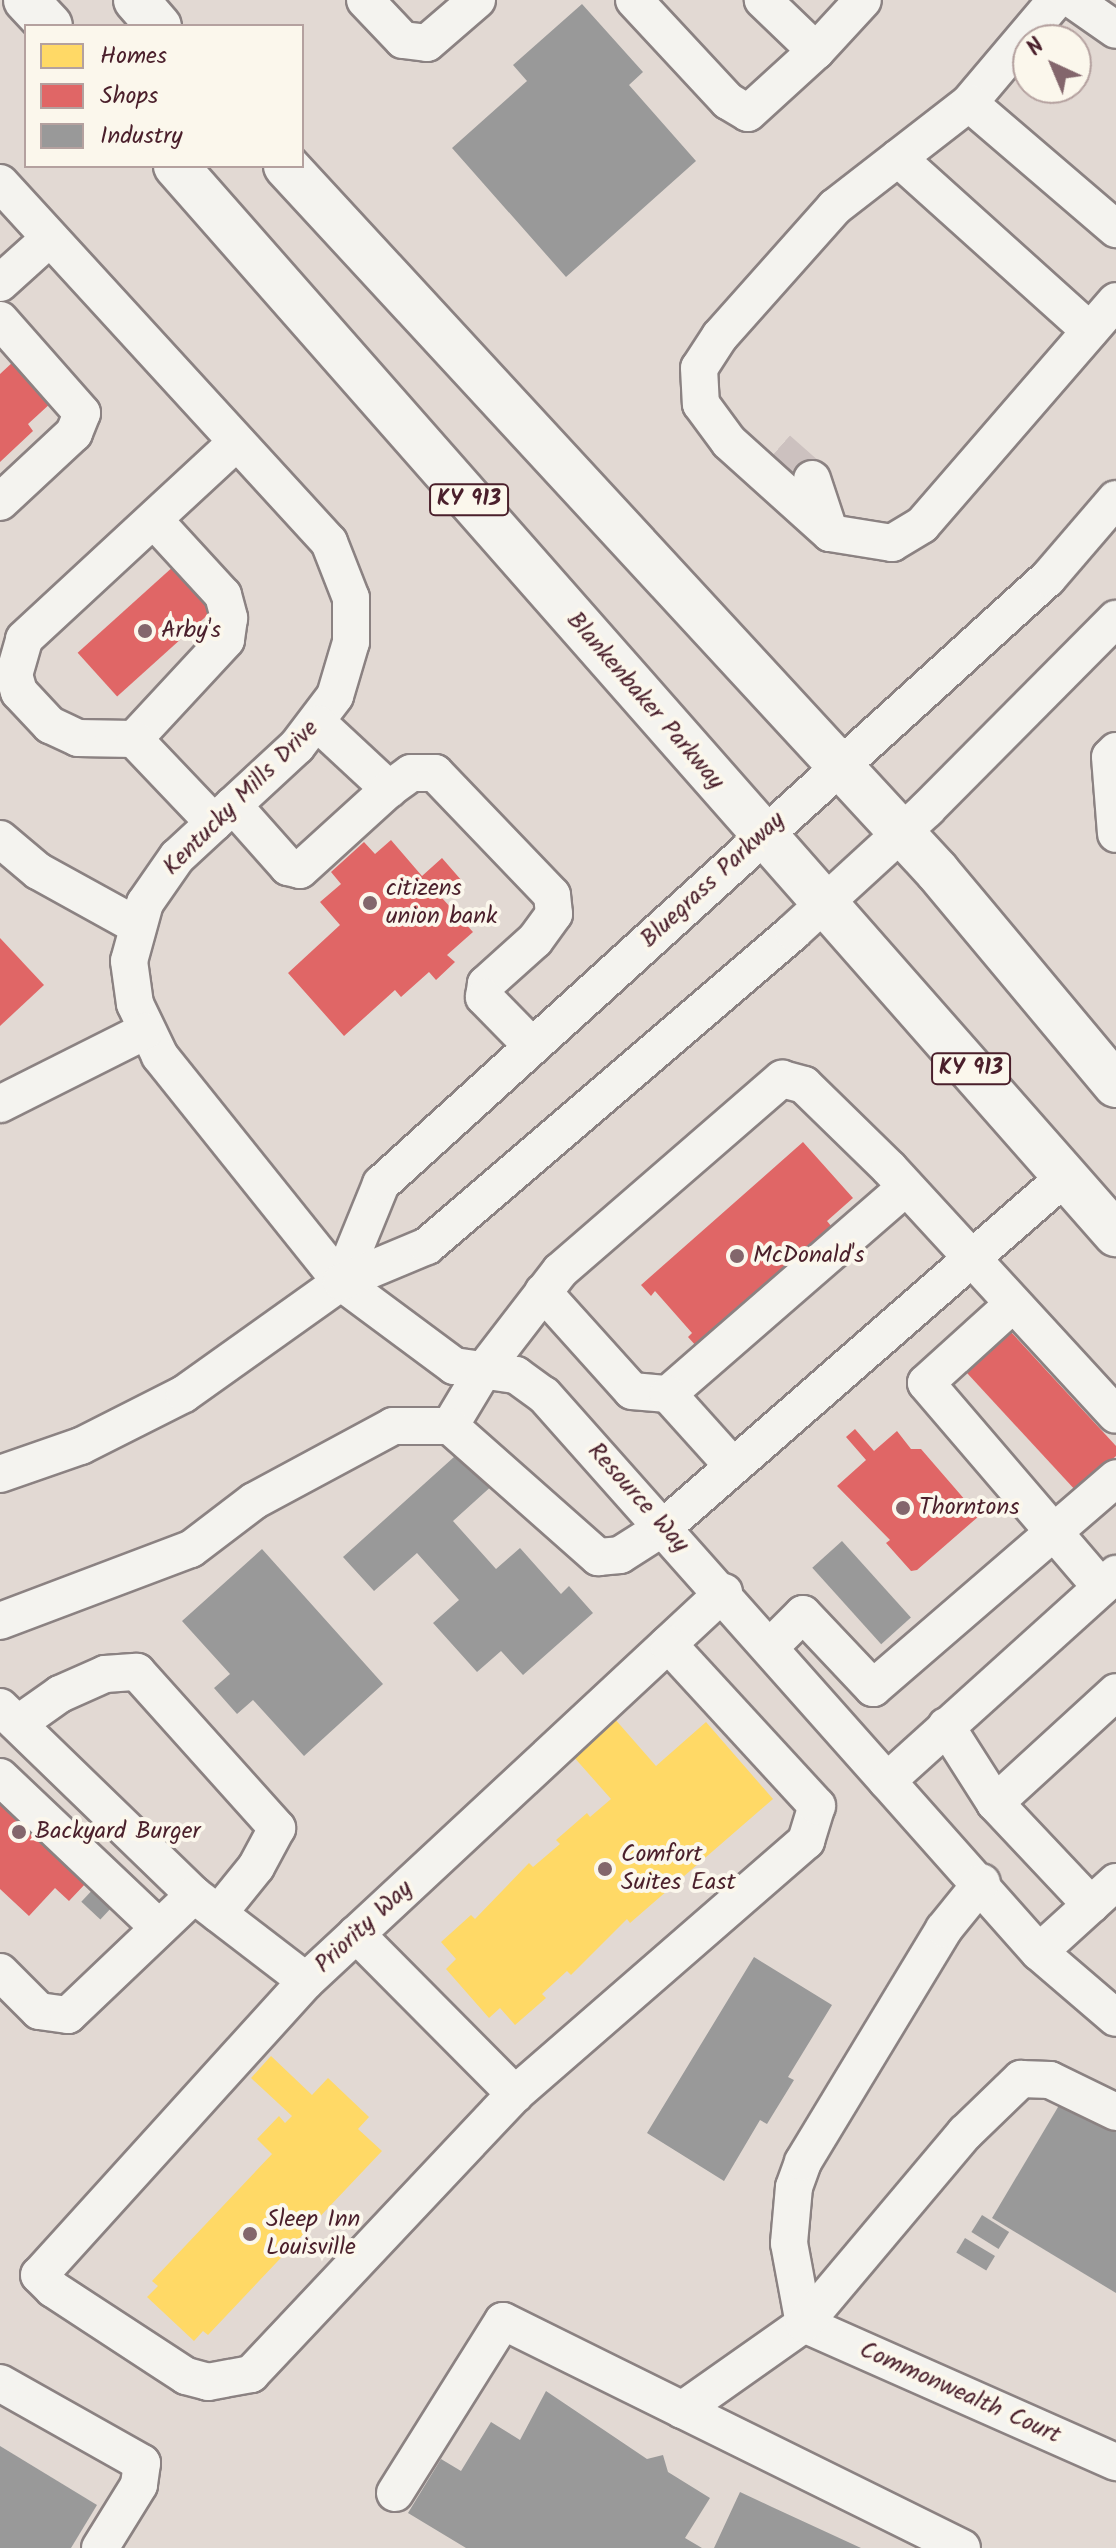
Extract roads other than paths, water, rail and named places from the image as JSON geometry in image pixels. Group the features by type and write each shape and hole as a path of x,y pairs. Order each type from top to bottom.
{"main road":[{"path":"26,0 48,24"},
{"path":"136,0 157,24"},
{"name":"Blankenbaker Parkway","path":"178,168 1116,1234"},
{"path":"288,168 898,834 937,871 1116,1085"}],"street":[{"path":"365,0 403,40 427,43 477,0"},
{"path":"634,0 728,101 748,113 816,51 863,0"},
{"path":"763,0 816,51"},
{"path":"1056,0 969,103 835,207 720,336 699,368 701,404 729,442 830,533 892,543 922,525 1116,301"},
{"path":"1073,0 1116,30"},
{"path":"969,103 1116,229"},
{"path":"898,158 1090,331"},
{"name":"Kentucky Mills Drive","path":"0,183 329,542 351,598 347,667 319,724 160,879 136,925 129,961 145,1031 341,1282"},
{"path":"0,283 50,238"},
{"path":"0,320 82,413 74,433 0,502"},
{"path":"237,442 24,639 14,675 19,692 50,725 78,738 134,739 288,867 300,870 389,789 411,773 435,773 552,895 554,914 535,940 486,984 484,997 532,1046"},
{"path":"729,442 778,449"},
{"path":"812,479 830,533"},
{"name":"Bluegrass Parkway","path":"341,1282 381,1184 837,765 1048,578 1116,499"},
{"path":"134,739 212,661 226,640 229,618 223,595 154,520"},
{"path":"0,1474 81,1446 184,1394 341,1282 427,1246 825,903 1116,619"},
{"path":"319,724 389,789"},
{"path":"1116,751 1110,757 1116,834"},
{"path":"0,839 38,871 136,925"},
{"path":"0,1104 145,1031"},
{"path":"450,1426 483,1371 560,1271 782,1079 804,1085 906,1187 969,1259 1116,1415"},
{"path":"0,1621 191,1549 254,1501 393,1426 450,1426 598,1557 620,1555 664,1527 731,1464 1065,1177"},
{"path":"668,1394 906,1187"},
{"name":"Resource Way","path":"341,1282 411,1339 454,1366 529,1382 724,1592 887,1781 982,1882 1039,1952 1111,2008"},
{"path":"543,1292 632,1391 668,1394 731,1464"},
{"path":"887,1781 1109,1580 1053,1535 926,1383 1012,1305"},
{"path":"771,1646 803,1614 873,1688 1116,1478"},
{"name":"Priority Way","path":"9,1715 206,1904 306,1981 724,1592"},
{"path":"306,1981 39,2275 53,2289 186,2376 208,2382 251,2374 515,2094 806,1841 817,1806 668,1644"},
{"path":"0,1972 39,2011 68,2015 159,1928 206,1904 256,1867 277,1828 137,1672 105,1674 9,1715"},
{"path":"995,1803 1116,1692"},
{"path":"946,1726 995,1803 1103,1893 1039,1952"},
{"path":"0,1777 159,1928"},
{"path":"804,2324 789,2243 794,2187 803,2162 944,1929 982,1882"},
{"path":"356,1934 515,2094"},
{"path":"682,2410 804,2324 965,2133 1021,2079 1050,2080 1116,2112"},
{"path":"395,2493 503,2321 962,2548"},
{"name":"Commonwealth Court","path":"804,2324 1116,2462"},
{"path":"0,2383 142,2463 139,2485 100,2548"}],"tunnel":[{"path":"778,449 812,479"}],"place":[{"name":"Arby's","path":"145,631"},
{"name":"citizens union bank","path":"370,903"},
{"name":"McDonald's","path":"737,1256"},
{"name":"Thorntons","path":"903,1508"},
{"name":"Backyard Burger","path":"19,1832"},
{"name":"Comfort Suites East","path":"605,1869"},
{"name":"Sleep Inn Louisville","path":"250,2234"}]}
